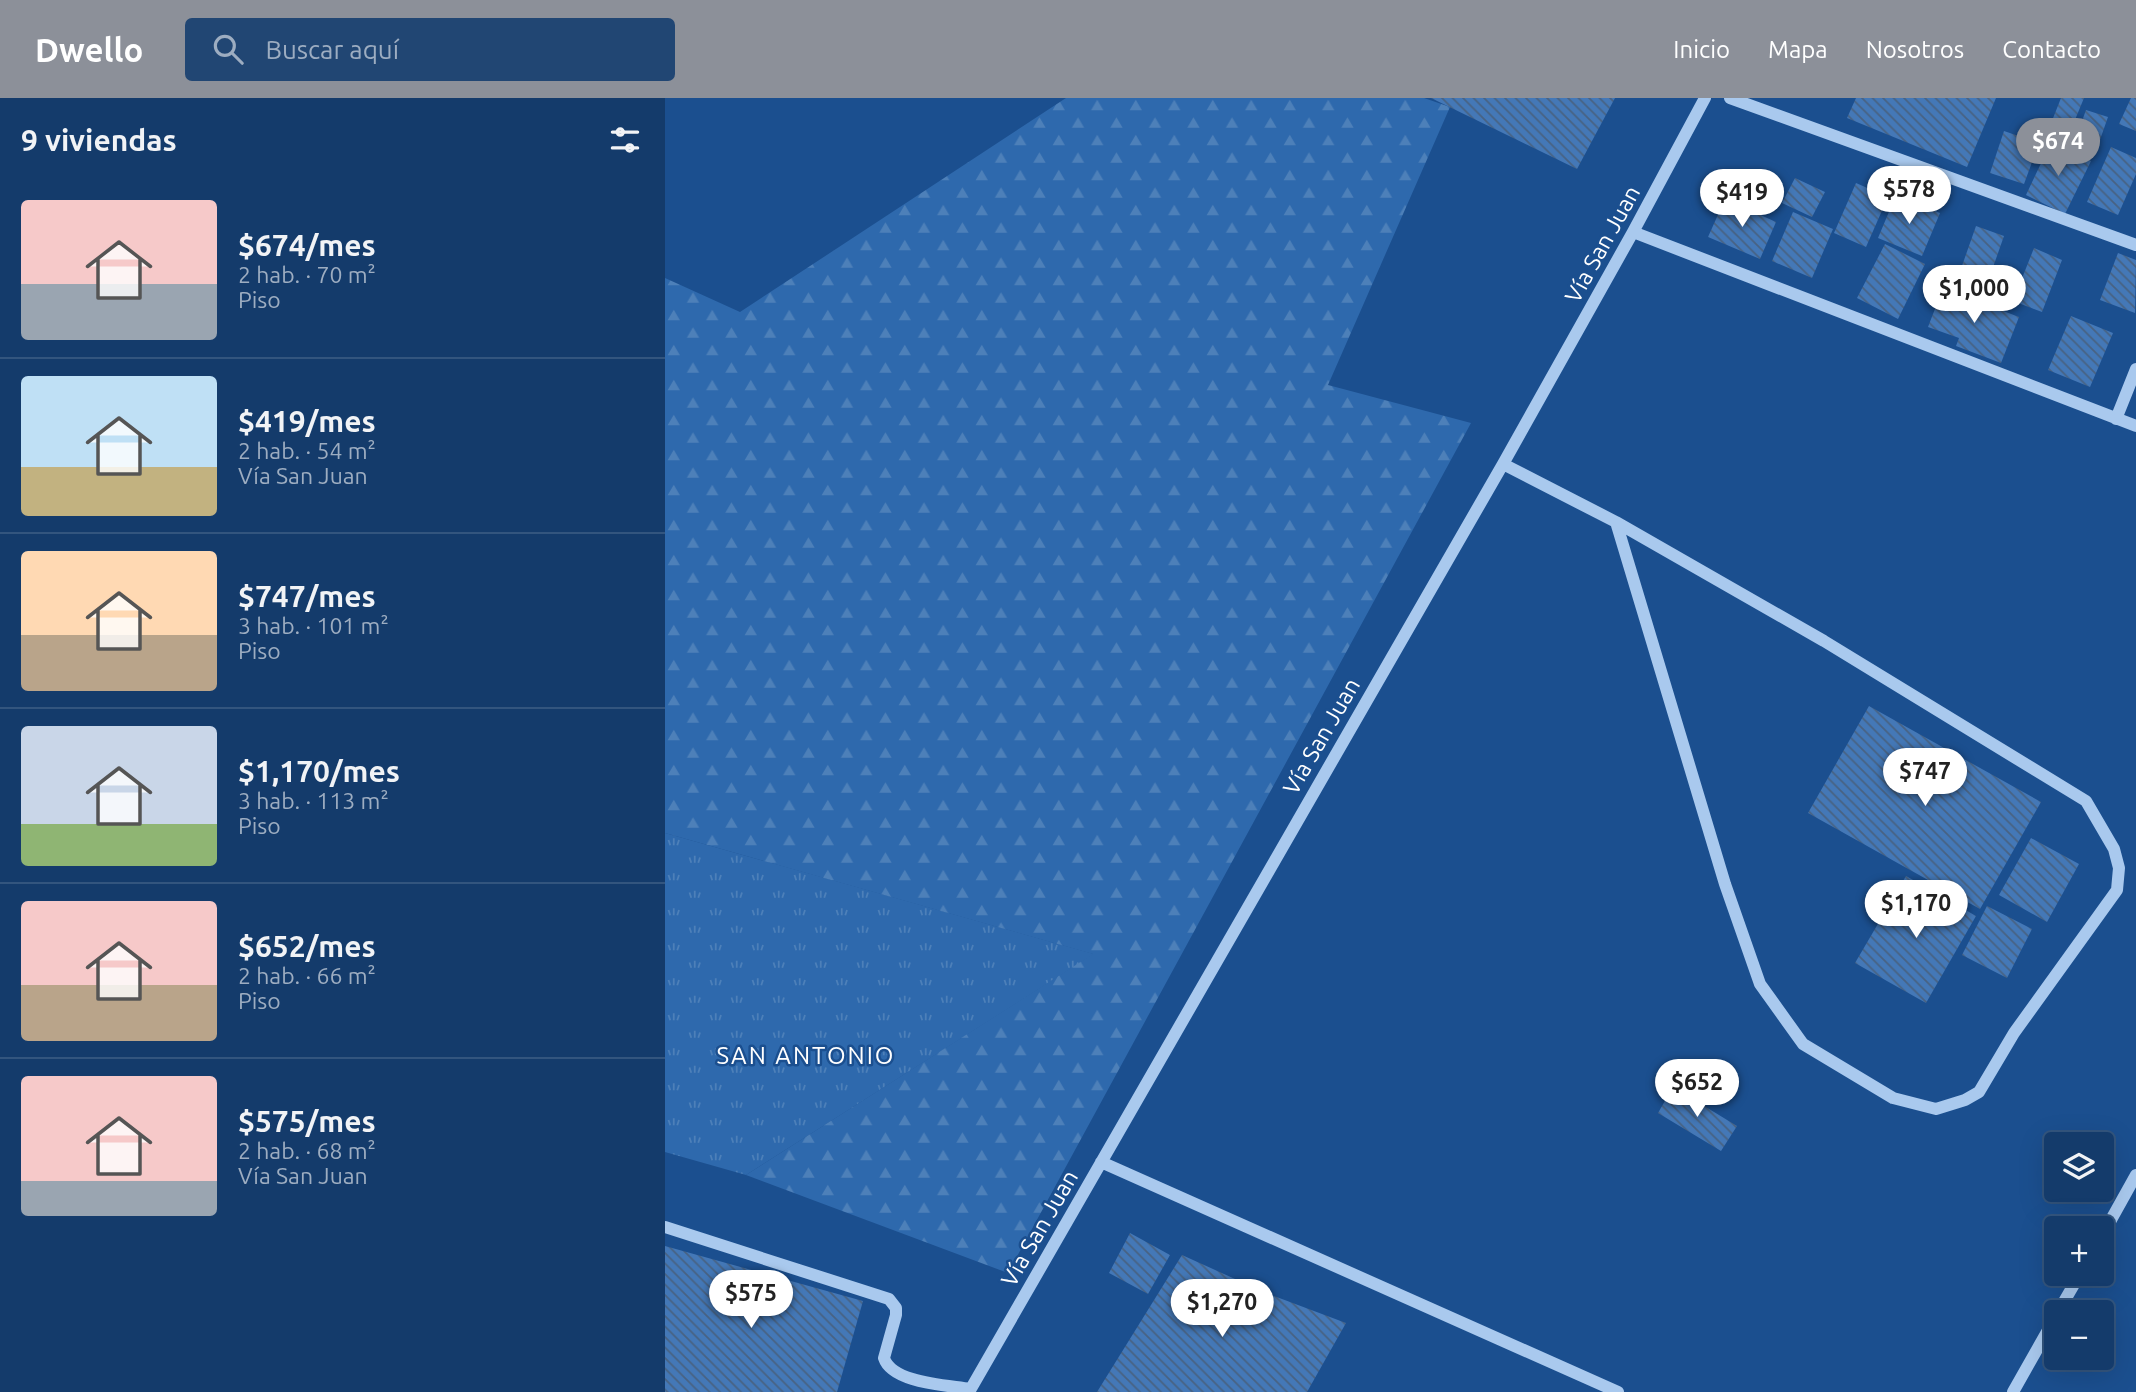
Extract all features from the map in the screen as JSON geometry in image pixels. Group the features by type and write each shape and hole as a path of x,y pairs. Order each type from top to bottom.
{"street":[{"name":"Vía San Juan","path":"969,1391 1503,464 1705,98"},
{"path":"1730,98 2136,245"},
{"path":"1633,232 2136,426"},
{"path":"2116,419 2136,369"},
{"path":"1503,464 1616,522 1824,641 2086,801 2114,849 2119,869 2117,890 2014,1033 1979,1092 1965,1100 1936,1109 1893,1098 1803,1044 1760,984 1725,884 1616,522"},
{"path":"1101,1162 1618,1392"},
{"path":"2113,1216 2136,1175"},
{"path":"665,1227 889,1299 896,1308 896,1315 884,1358 886,1365 901,1377 969,1391"},
{"path":"2013,1392 2044,1337"}],"green space":[{"path":"1066,98 1424,98 1450,107 1328,385 1471,423 1008,1273 746,1175 1093,954 665,833 665,278 740,312"},
{"path":"665,833 1094,954 746,1175 665,1152"}],"building":[{"path":"1431,98 1615,98 1577,169"},
{"path":"1856,98 1996,98 1967,167 1847,118"},
{"path":"2061,98 2084,98 2065,144 2046,136"},
{"path":"2131,98 2136,98 2136,131 2119,124"},
{"path":"2086,110 2108,117 2095,154 2073,146"},
{"path":"2004,131 2039,143 2024,184 1990,173"},
{"path":"2051,142 2091,161 2065,214 2026,195"},
{"path":"2111,147 2136,158 2136,174 2118,215 2087,202"},
{"path":"1795,178 1825,192 1812,217 1782,203"},
{"path":"1856,183 1888,197 1866,247 1834,233"},
{"path":"1896,195 1940,213 1922,256 1878,238"},
{"path":"1725,199 1776,222 1760,259 1708,237"},
{"path":"1793,212 1833,229 1812,278 1772,261"},
{"path":"1976,226 2004,236 1985,290 1957,280"},
{"path":"1885,244 1925,264 1898,319 1857,298"},
{"path":"2034,248 2062,260 2042,312 2013,301"},
{"path":"2118,253 2136,260 2135,313 2100,300"},
{"path":"1943,288 2019,317 2001,363 1956,346 1959,338 1928,327"},
{"path":"2071,316 2113,333 2090,387 2048,370"},
{"path":"1869,706 2041,802 1980,909 1808,813"},
{"path":"2031,838 2079,864 2047,922 1999,895"},
{"path":"1906,876 1976,916 1926,1003 1855,963"},
{"path":"1987,906 2032,929 2007,978 1962,955"},
{"path":"1673,1087 1737,1126 1721,1151 1658,1113"},
{"path":"1130,1233 1170,1255 1148,1294 1109,1273"},
{"path":"665,1246 863,1301 837,1392 665,1392"},
{"path":"1182,1255 1266,1293 1346,1323 1307,1392 1097,1392"}],"district":[{"name":"SAN ANTONIO","path":"806,1055"}]}
